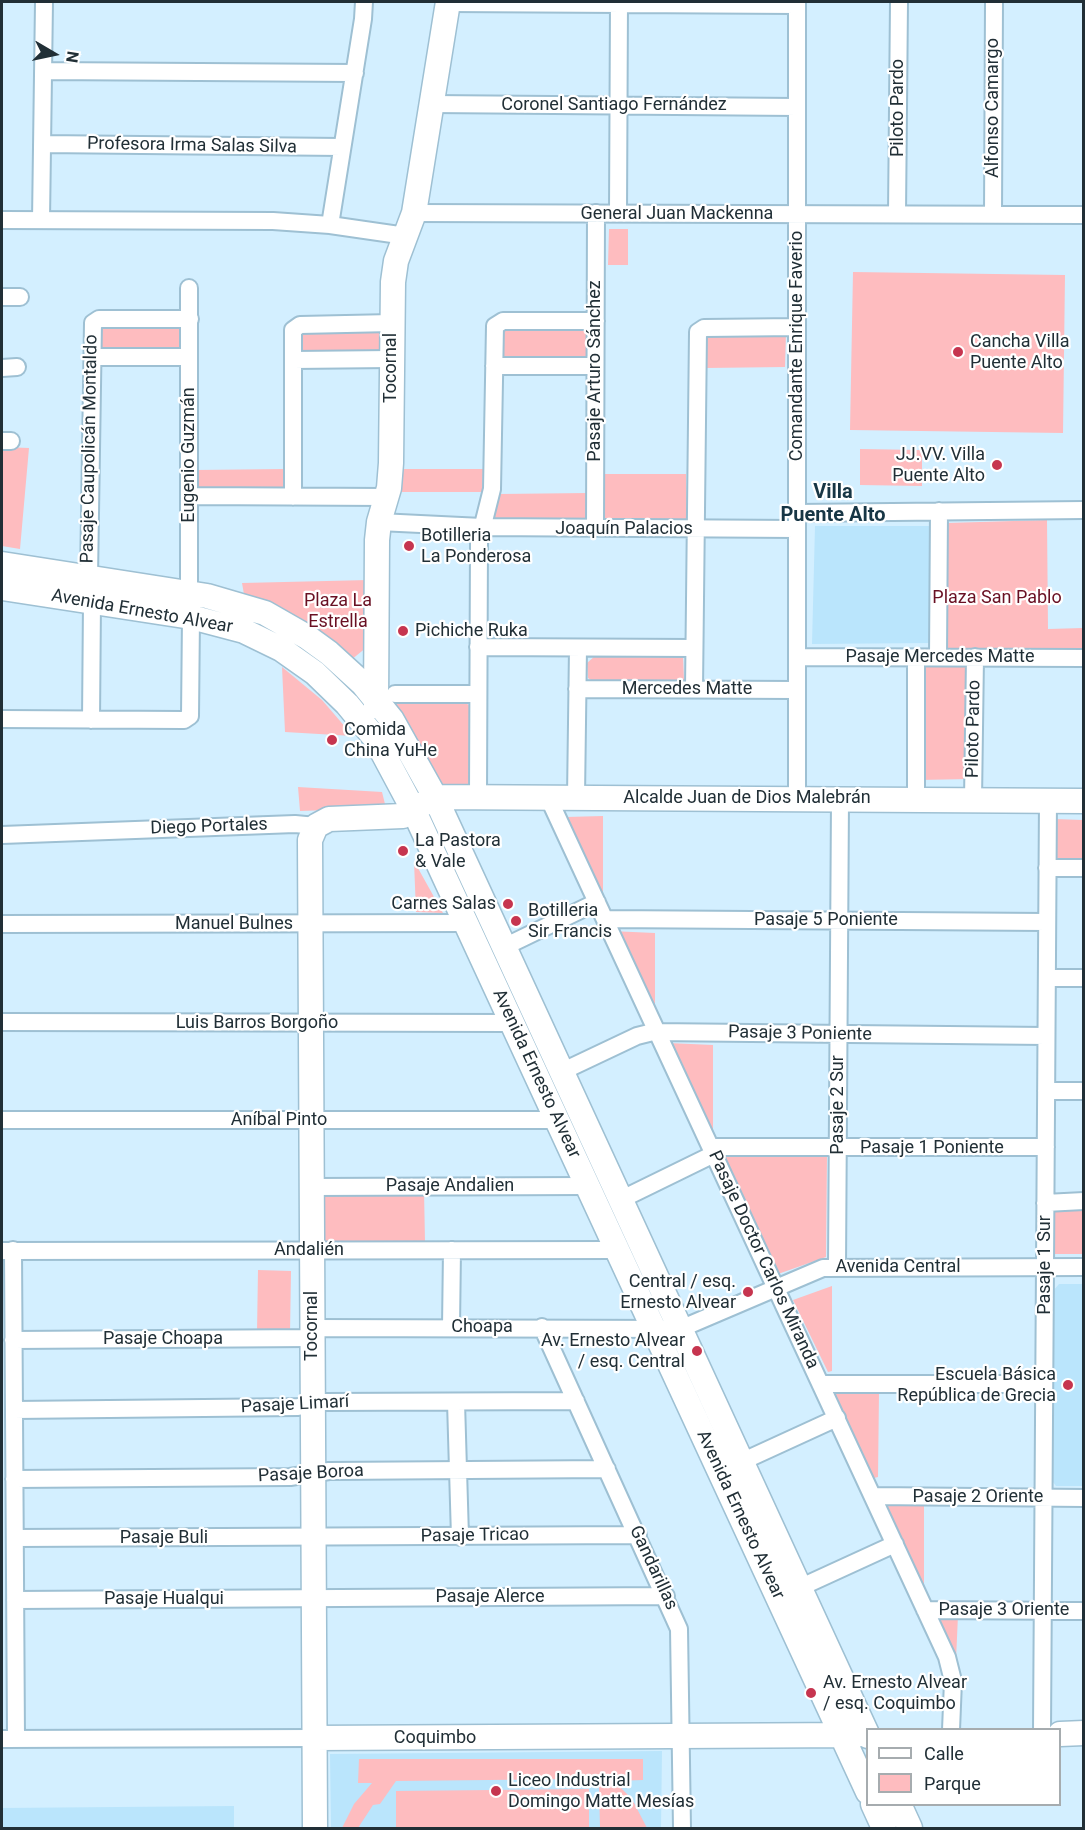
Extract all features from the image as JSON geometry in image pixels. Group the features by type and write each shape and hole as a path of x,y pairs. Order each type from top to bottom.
{"main road":[{"name":"Tocornal","path":"375,738 386,696 376,650 379,522 387,496 394,272 414,213 448,2"},
{"name":"Avenida Ernesto Alvear","path":"2,564 189,593 226,600 266,613 307,637 386,696 405,741 435,797 866,1733"},
{"name":"Avenida Ernesto Alvear","path":"2,588 191,617 244,631 298,660 332,688 375,738 414,811 866,1790"},
{"path":"350,671 364,666 376,650"},
{"path":"414,811 435,797"},
{"name":"Alcalde Juan de Dios Malebrán","path":"435,797 1083,801"},
{"name":"Diego Portales","path":"316,826 329,819 395,817 414,811"},
{"name":"Tocornal","path":"315,1828 310,840 316,826"},
{"path":"1061,1734 1083,1733"},
{"name":"Coquimbo","path":"314,1738 866,1735"},
{"path":"874,1806 884,1828"},
{"path":"900,1806 910,1828"}],"street":[{"path":"41,220 44,2"},
{"path":"330,225 355,74 364,2"},
{"path":"448,2 797,3"},
{"name":"Piloto Pardo","path":"897,214 899,2"},
{"name":"Alfonso Camargo","path":"993,214 994,2"},
{"path":"618,213 619,3"},
{"name":"Comandante Enrique Faverio","path":"797,3 797,799"},
{"path":"43,72 355,74"},
{"name":"Coronel Santiago Fernández","path":"432,104 797,107"},
{"name":"Profesora Irma Salas Silva","path":"42,144 342,147"},
{"name":"General Juan Mackenna","path":"414,213 1083,214"},
{"name":"Pasaje Arturo Sánchez","path":"595,528 596,213"},
{"path":"2,220 262,221 330,225 406,236"},
{"name":"Eugenio Guzmán","path":"189,288 189,593 183,603 191,617"},
{"path":"2,297 20,297"},
{"name":"Pasaje Caupolicán Montaldo","path":"89,577 94,321 190,319"},
{"path":"478,796 479,541 492,489 497,323 503,321 596,321"},
{"path":"293,496 295,328 300,325 392,323"},
{"path":"694,689 700,329 797,327"},
{"path":"92,357 189,357"},
{"path":"293,360 391,359"},
{"path":"494,366 595,366"},
{"path":"189,496 387,496"},
{"name":"Joaquín Palacios","path":"379,522 482,527 696,529 939,511 1083,510"},
{"path":"938,657 939,511"},
{"path":"92,602 92,720"},
{"path":"2,719 189,718 191,617"},
{"path":"478,647 694,648"},
{"path":"576,797 578,648"},
{"name":"Pasaje Mercedes Matte","path":"797,657 1083,658"},
{"path":"916,657 916,800"},
{"name":"Piloto Pardo","path":"973,800 975,657"},
{"name":"Mercedes Matte","path":"577,689 797,690"},
{"path":"386,696 478,694"},
{"name":"Pasaje Doctor Carlos Miranda","path":"548,797 951,1666 951,1728"},
{"name":"Pasaje 2 Sur","path":"837,1267 840,799"},
{"name":"Pasaje 1 Sur","path":"1042,1728 1048,800"},
{"name":"Diego Portales","path":"2,835 295,824 316,826"},
{"path":"1047,868 1083,868"},
{"path":"504,947 597,902"},
{"name":"Pasaje 5 Poniente","path":"605,919 1047,922"},
{"name":"Manuel Bulnes","path":"2,924 466,923"},
{"path":"1047,978 1083,978"},
{"name":"Luis Barros Borgoño","path":"2,1022 512,1023"},
{"name":"Pasaje 3 Poniente","path":"561,1072 637,1036 658,1032 1047,1036"},
{"path":"1046,1091 1083,1091"},
{"name":"Aníbal Pinto","path":"2,1120 557,1120"},
{"name":"Pasaje 1 Poniente","path":"620,1200 713,1151 838,1148 1046,1148"},
{"name":"Pasaje Andalien","path":"312,1187 588,1186"},
{"path":"1045,1203 1083,1201"},
{"path":"7,1250 13,1340 15,1538 15,1600 9,1739"},
{"name":"Andalién","path":"7,1250 617,1250"},
{"path":"451,1327 452,1250"},
{"name":"Avenida Central","path":"653,1327 680,1329 816,1270 837,1267 1083,1267"},
{"name":"Choapa","path":"312,1333 451,1327 653,1327"},
{"name":"Gandarillas","path":"542,1327 677,1620 680,1638 682,1828"},
{"name":"Pasaje Choapa","path":"13,1340 312,1333"},
{"path":"821,1384 1044,1384"},
{"name":"Pasaje Limarí","path":"14,1410 298,1407 324,1402 576,1401"},
{"path":"456,1402 460,1537"},
{"path":"741,1462 837,1418"},
{"name":"Pasaje Boroa","path":"14,1479 290,1477 329,1471 607,1469"},
{"name":"Pasaje 2 Oriente","path":"873,1496 1083,1498"},
{"name":"Pasaje Tricao","path":"313,1538 638,1535"},
{"name":"Pasaje Buli","path":"15,1538 313,1538"},
{"path":"799,1588 895,1544"},
{"name":"Pasaje Alerce","path":"313,1598 666,1596"},
{"name":"Pasaje Hualqui","path":"15,1600 313,1598"},
{"name":"Pasaje 3 Oriente","path":"925,1610 1083,1611"},
{"name":"Coquimbo","path":"9,1739 314,1738"}],"shaded area":[{"path":"815,526 930,526 931,643 812,644"},
{"name":"Escuela Básica República de Grecia","path":"1059,1284 1083,1284 1083,1486 1056,1486 1050,1478 1053,1291"},
{"name":"Liceo Industrial Domingo Matte Mesías","path":"662,1751 661,1828 331,1828 330,1754"},
{"path":"234,1806 234,1828 2,1828 2,1808"}],"green space":[{"path":"609,229 628,229 628,265 608,265"},
{"name":"Cancha Villa Puente Alto","path":"853,272 1065,275 1063,433 850,430"},
{"path":"502,325 590,327 589,358 501,359"},
{"path":"98,327 184,327 183,354 102,352 97,348"},
{"path":"380,330 379,353 301,354 301,332"},
{"path":"707,332 786,333 785,367 705,368"},
{"path":"2,447 29,448 20,549 2,546"},
{"path":"860,449 922,450 922,486 860,485"},
{"path":"286,469 286,491 196,492 196,470"},
{"path":"398,469 483,469 482,492 398,492"},
{"path":"605,474 686,474 687,523 605,521"},
{"path":"588,493 587,521 494,518 499,494"},
{"name":"Plaza San Pablo","path":"1047,520 1048,629 1083,628 1083,651 970,653 970,779 918,780 918,665 944,664 947,523"},
{"name":"Plaza La Estrella","path":"369,580 367,647 351,660 245,600 242,583"},
{"path":"683,654 684,681 594,682 588,678 587,663 595,656"},
{"path":"282,667 322,700 353,736 285,732"},
{"path":"390,701 466,703 471,707 471,791 441,791"},
{"path":"298,787 382,792 386,808 300,811"},
{"path":"603,816 603,901 566,817"},
{"path":"1054,819 1083,820 1083,863 1054,863"},
{"path":"414,861 443,913 416,912"},
{"path":"610,931 655,933 655,1018"},
{"path":"668,1043 713,1045 713,1130 709,1131"},
{"path":"827,1156 826,1257 778,1274 724,1157"},
{"path":"325,1190 424,1190 425,1242 325,1242"},
{"path":"1083,1207 1083,1254 1052,1254 1052,1209"},
{"path":"258,1270 291,1271 290,1333 257,1332"},
{"path":"832,1286 832,1371 828,1372 793,1300"},
{"path":"833,1391 879,1392 878,1477 874,1478"},
{"path":"878,1503 924,1504 924,1589"},
{"path":"934,1615 958,1615 956,1660"},
{"path":"359,1759 643,1759 643,1780 614,1781 632,1799 647,1828 600,1828 599,1787 581,1779 396,1781 380,1804 373,1805 358,1828 342,1828 354,1804 372,1783 358,1783"},
{"path":"589,1789 589,1828 396,1828 396,1791"}],"place":[{"name":"Cancha Villa Puente Alto","path":"958,352"},
{"name":"JJ.VV. Villa Puente Alto","path":"997,465"},
{"name":"Botilleria La Ponderosa","path":"409,546"},
{"name":"Pichiche Ruka","path":"403,631"},
{"name":"Comida China YuHe","path":"332,740"},
{"name":"La Pastora & Vale","path":"403,851"},
{"name":"Carnes Salas","path":"508,904"},
{"name":"Botilleria Sir Francis","path":"516,921"},
{"name":"Central / esq. Ernesto Alvear","path":"748,1292"},
{"name":"Av. Ernesto Alvear / esq. Central","path":"697,1351"},
{"name":"Escuela Básica República de Grecia","path":"1068,1385"},
{"name":"Av. Ernesto Alvear / esq. Coquimbo","path":"811,1693"},
{"name":"Liceo Industrial Domingo Matte Mesías","path":"496,1791"}],"district":[{"name":"Villa Puente Alto","path":"833,504"}]}
